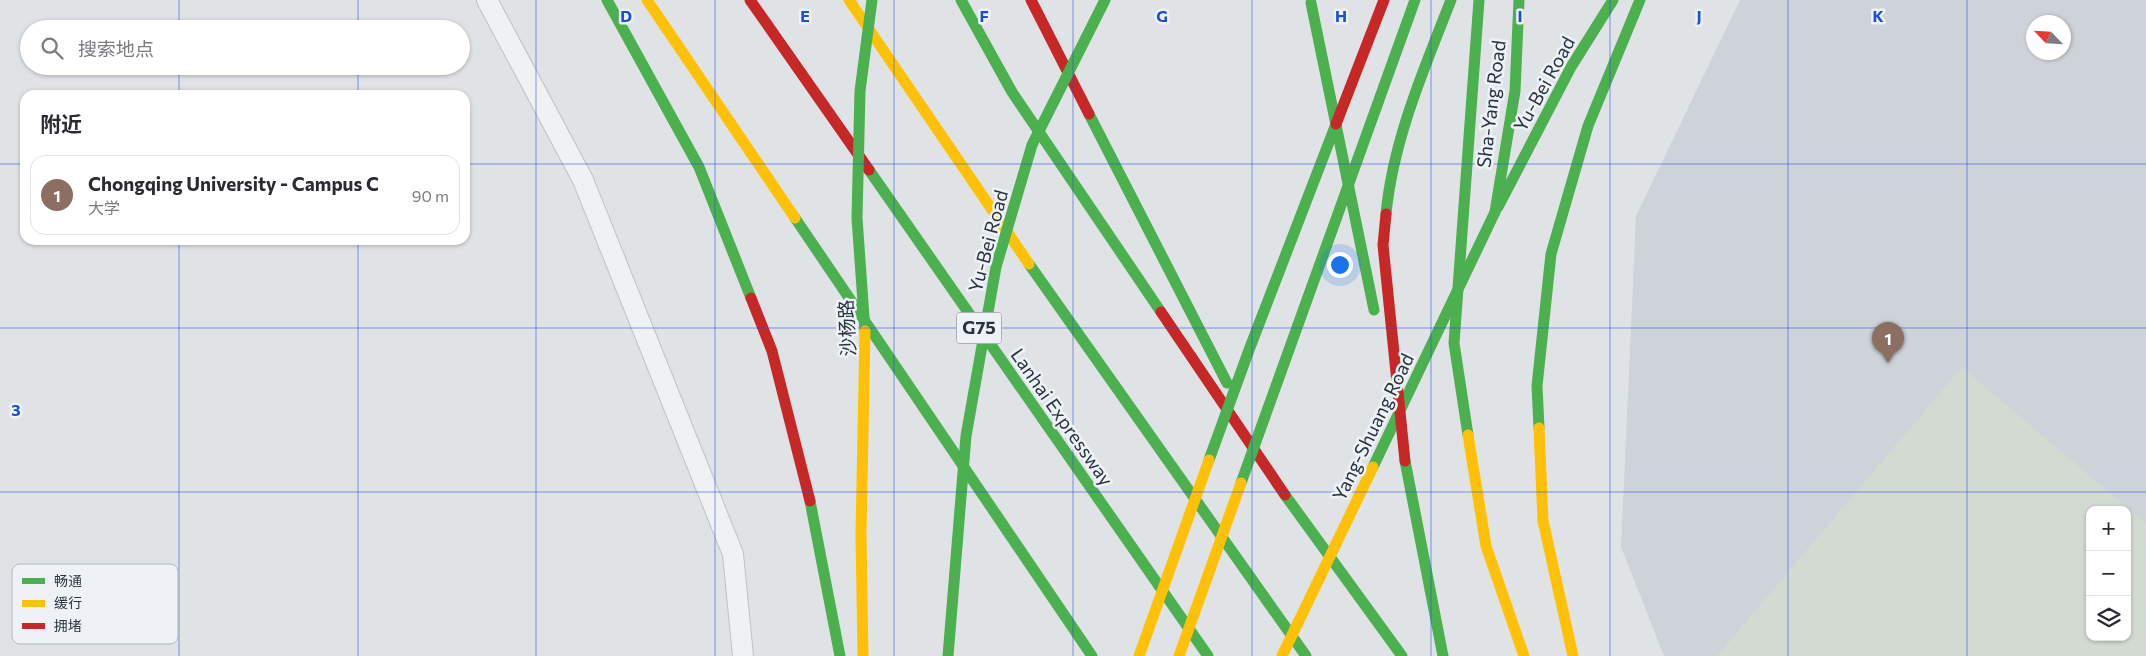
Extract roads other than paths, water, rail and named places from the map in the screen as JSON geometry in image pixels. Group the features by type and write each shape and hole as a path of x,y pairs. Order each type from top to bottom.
{"main road":[{"path":"607,0 699,167 772,351 816,527 840,656"},
{"path":"647,0 1092,656"},
{"name":"Lanhai Expressway","path":"750,0 1208,656"},
{"path":"849,0 1065,317 1306,656"},
{"name":"沙杨路","path":"864,656 862,534 866,348 858,218 860,91 872,0"},
{"path":"961,0 1012,92 1281,489 1402,656"},
{"path":"1031,0 1281,489"},
{"name":"Yu-Bei Road","path":"948,656 966,436 996,267 1032,145 1105,0"},
{"path":"1311,0 1377,325"},
{"path":"1139,656 1249,350 1384,0"},
{"path":"1179,656 1415,0"},
{"path":"1404,461 1383,245 1389,184 1415,92 1451,0"},
{"path":"1479,0 1454,343 1486,546 1524,656"},
{"name":"Sha-Yang Road","path":"1494,212 1515,91 1519,0"},
{"name":"Yu-Bei Road","path":"1494,212 1572,67 1613,0"},
{"path":"1573,656 1543,521 1536,386 1551,254 1588,126 1640,0"},
{"name":"Yang-Shuang Road","path":"1282,656 1494,212"},
{"path":"1381,344 1443,656"}],"lane":[{"path":"487,0 583,180 733,554 743,656"}],"place":[{"name":"Chongqing University - Campus C","path":"1888,363"}]}
